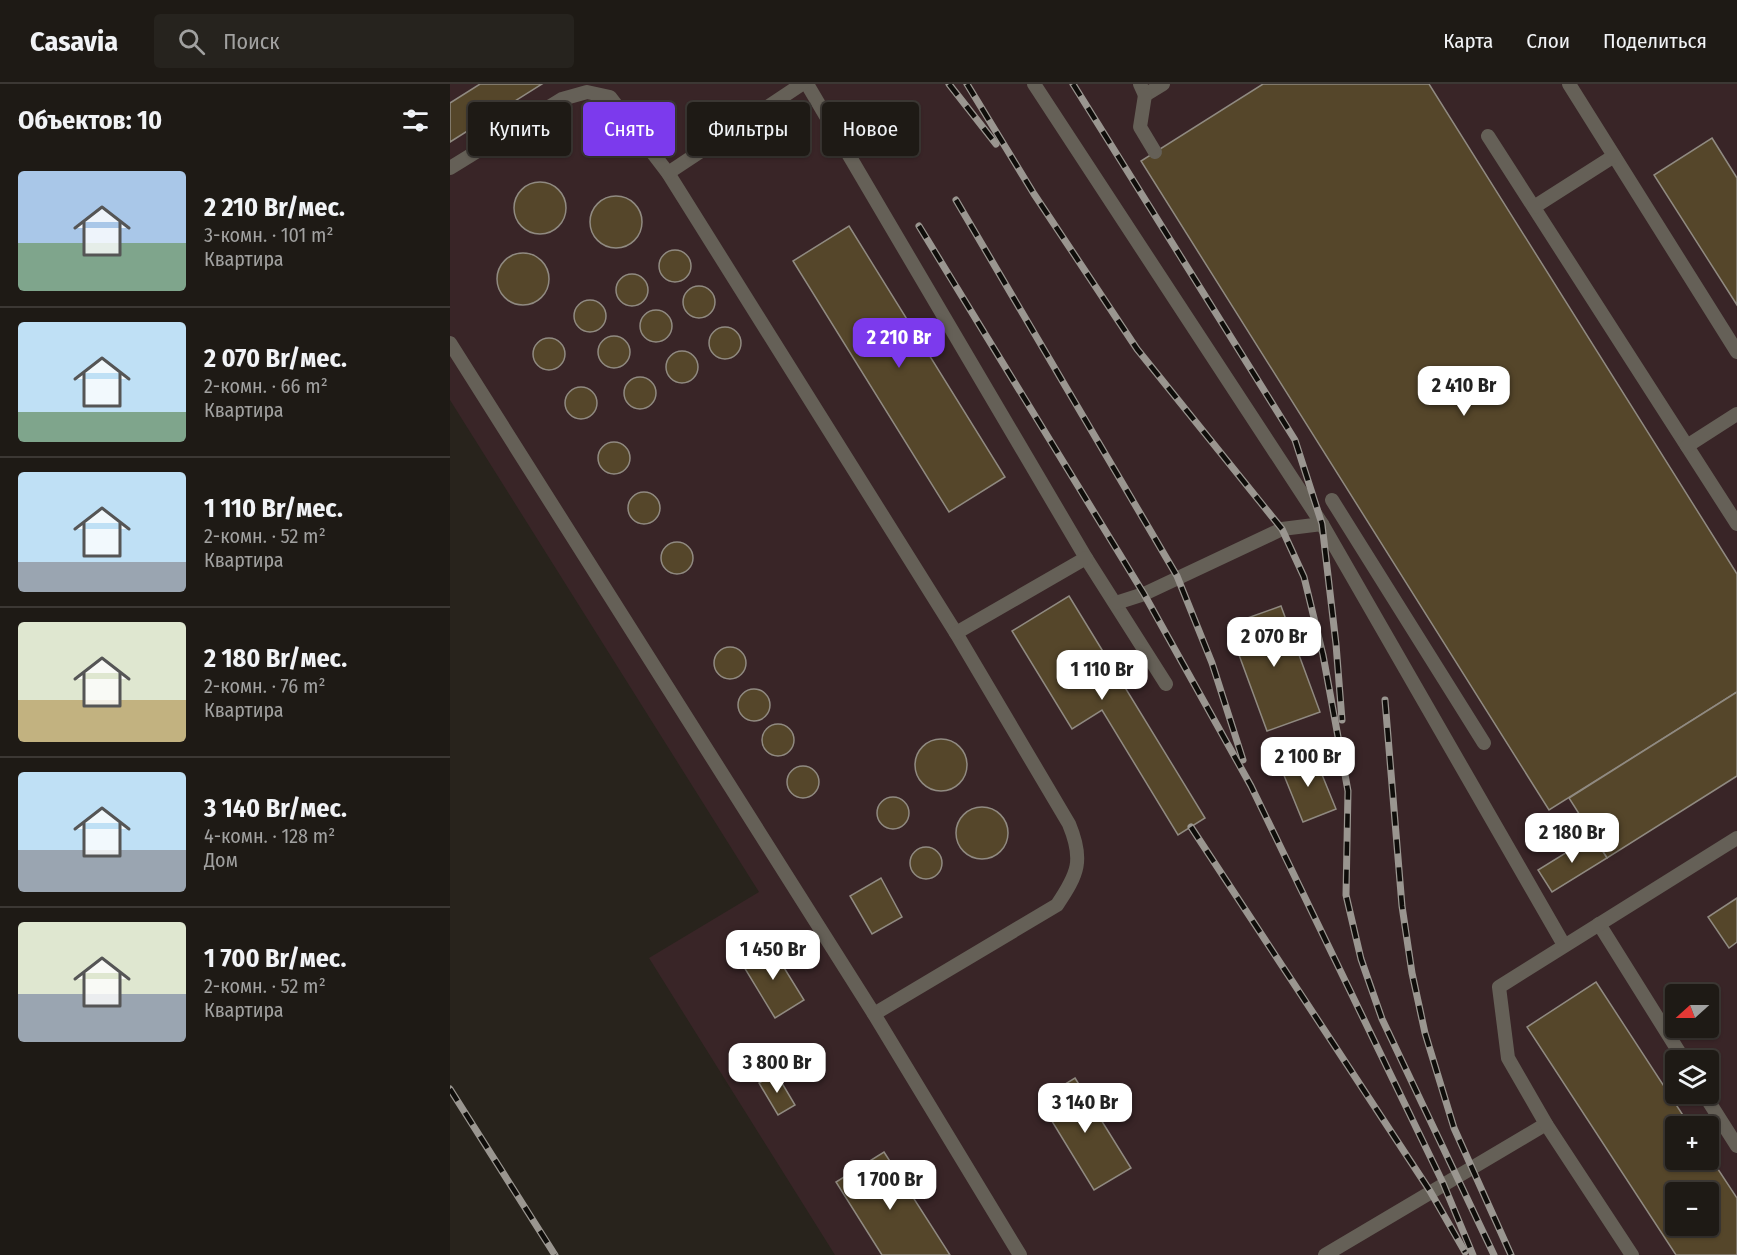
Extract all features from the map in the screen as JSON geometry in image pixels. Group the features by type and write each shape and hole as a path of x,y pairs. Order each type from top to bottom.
{"lane":[{"path":"668,173 802,84"},
{"path":"807,84 1086,558 1166,684"},
{"path":"1034,84 1322,524 1564,945"},
{"path":"1155,152 1140,127 1143,90 1163,84"},
{"path":"1569,84 1737,352"},
{"path":"450,168 562,99 587,92 610,96 668,173 956,633 1069,824 1079,855 1074,880 1057,905 873,1014"},
{"path":"1488,136 1737,524"},
{"path":"1534,207 1614,156"},
{"path":"450,343 873,1014 1020,1255"},
{"path":"1687,446 1737,414"},
{"path":"1332,500 1484,743"},
{"path":"1116,603 1144,594 1282,529 1322,524"},
{"path":"956,633 1086,558"},
{"path":"1356,583 1376,570"},
{"path":"1632,1255 1546,1124 1508,1058 1499,987 1737,838"},
{"path":"1599,924 1678,1050"},
{"path":"1710,1104 1737,1146"},
{"path":"1325,1255 1546,1124"}],"shaded area":[{"path":"450,84 1737,84 1737,1255 835,1255 649,958 759,892 450,400"}],"building":[{"path":"480,84 542,84 513,102 468,102 468,131 450,142 450,103"},
{"path":"1263,84 1429,84 1737,574 1737,692 1549,810 1141,161"},
{"path":"1712,138 1737,178 1737,305 1654,175"},
{"path":"535,182 545,182 554,186 562,194 566,208 562,222 554,230 545,234 535,234 526,230 518,222 514,213 514,203 518,194 526,186"},
{"path":"611,196 621,196 630,200 638,208 642,222 638,236 630,244 621,248 611,248 602,244 594,236 590,227 590,217 594,208 602,200"},
{"path":"849,226 1005,477 949,512 793,261"},
{"path":"675,250 686,255 691,266 686,277 675,282 664,277 659,266 664,255"},
{"path":"518,253 528,253 537,257 545,265 549,279 545,293 537,301 528,305 518,305 509,301 501,293 497,284 497,274 501,265 509,257"},
{"path":"632,274 643,279 648,290 643,301 632,306 621,301 616,290 621,279"},
{"path":"699,286 710,291 715,302 710,313 699,318 688,313 683,302 688,291"},
{"path":"590,300 601,305 606,316 601,327 590,332 579,327 574,316 579,305"},
{"path":"656,310 667,315 672,326 667,337 656,342 645,337 640,326 645,315"},
{"path":"725,327 736,332 741,343 736,354 725,359 714,354 709,343 714,332"},
{"path":"614,336 625,341 630,352 625,363 614,368 603,363 598,352 603,341"},
{"path":"549,338 560,343 565,354 560,365 549,370 538,365 533,354 538,343"},
{"path":"682,351 693,356 698,367 693,378 682,383 671,378 666,367 671,356"},
{"path":"640,377 651,382 656,393 651,404 640,409 629,404 624,393 629,382"},
{"path":"581,387 592,392 597,403 592,414 581,419 570,414 565,403 570,392"},
{"path":"614,442 625,447 630,458 625,469 614,474 603,469 598,458 603,447"},
{"path":"644,492 655,497 660,508 655,519 644,524 633,519 628,508 633,497"},
{"path":"677,542 688,547 693,558 688,569 677,574 666,569 661,558 666,547"},
{"path":"1069,596 1205,818 1178,835 1102,710 1072,729 1012,631"},
{"path":"1281,606 1320,712 1267,731 1228,625"},
{"path":"730,647 741,652 746,663 741,674 730,679 719,674 714,663 719,652"},
{"path":"754,689 765,694 770,705 765,716 754,721 743,716 738,705 743,694"},
{"path":"1737,692 1737,776 1607,858 1569,798"},
{"path":"778,724 789,729 794,740 789,751 778,756 767,751 762,740 767,729"},
{"path":"936,739 946,739 955,743 963,751 967,765 963,779 955,787 946,791 936,791 927,787 919,779 915,770 915,760 919,751 927,743"},
{"path":"1314,755 1336,809 1303,822 1281,768"},
{"path":"803,766 814,771 819,782 814,793 803,798 792,793 787,782 792,771"},
{"path":"893,797 904,802 909,813 904,824 893,829 882,824 877,813 882,802"},
{"path":"982,807 996,811 1004,819 1008,833 1004,847 996,855 982,859 968,855 960,847 956,833 960,819 968,811"},
{"path":"1593,836 1607,858 1552,892 1538,870"},
{"path":"926,847 937,852 942,863 937,874 926,879 915,874 910,863 915,852"},
{"path":"881,878 902,917 872,934 850,896"},
{"path":"1737,898 1737,942 1729,948 1708,917"},
{"path":"770,945 804,1000 775,1018 741,962"},
{"path":"1596,982 1665,1088 1665,1104 1676,1104 1683,1116 1665,1116 1665,1170 1719,1170 1737,1198 1737,1255 1676,1255 1527,1027"},
{"path":"776,1073 795,1105 778,1115 759,1083"},
{"path":"1075,1078 1131,1168 1094,1190 1039,1100"},
{"path":"884,1152 950,1255 882,1255 836,1182"}],"railway":[{"path":"949,84 996,144"},
{"path":"967,84 1034,194 1137,349 1282,529 1304,577 1323,655 1348,791 1346,895 1361,959 1382,1019 1494,1255"},
{"path":"1073,84 1295,440 1322,524 1342,720"},
{"path":"956,200 1177,576 1212,663 1243,760"},
{"path":"919,226 1144,594 1251,786 1443,1183 1473,1255"},
{"path":"1385,700 1402,906 1412,973 1425,1033 1454,1128 1511,1255"},
{"path":"1191,827 1430,1191 1465,1252"},
{"path":"450,1089 555,1255"}]}
